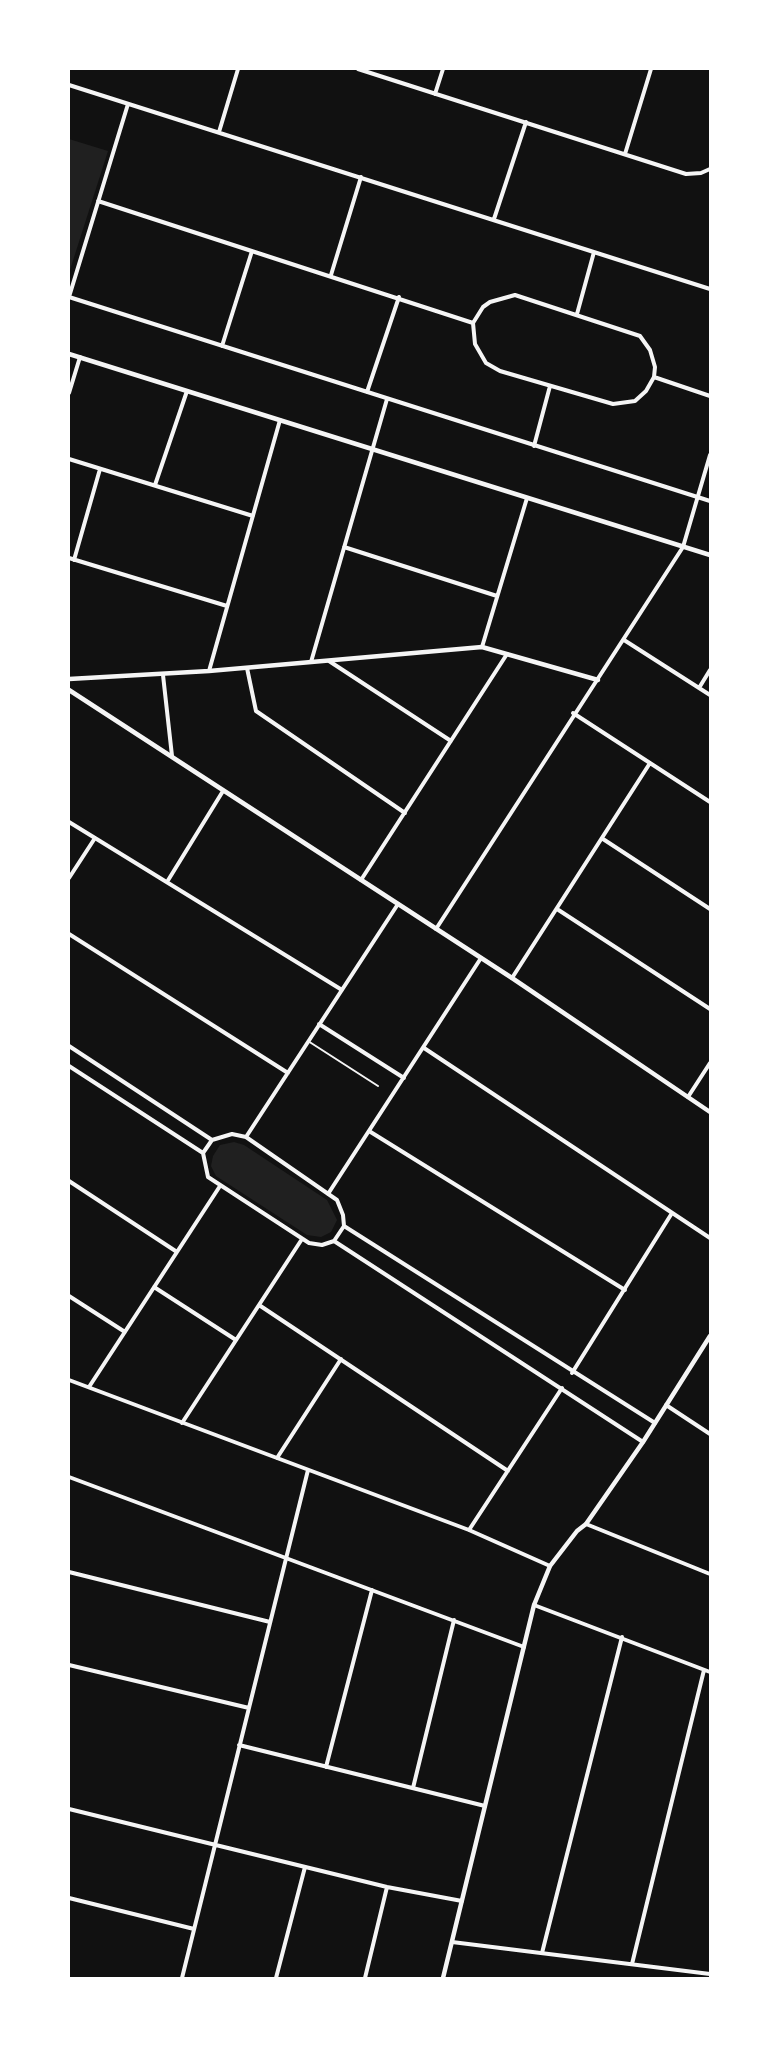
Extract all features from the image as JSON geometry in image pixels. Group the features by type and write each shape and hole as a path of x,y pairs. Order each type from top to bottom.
{"street":[{"path":"219,132 238,69"},
{"path":"358,69 686,174 701,173 710,169"},
{"path":"435,94 443,69"},
{"path":"625,154 651,69"},
{"path":"69,85 710,289"},
{"path":"128,104 69,297 710,501"},
{"path":"494,219 526,122"},
{"path":"331,275 361,177"},
{"path":"98,201 399,297 473,323"},
{"path":"222,346 252,251"},
{"path":"577,314 594,252"},
{"path":"515,295 577,314 640,336 653,358 654,377 641,397 620,405 500,371 486,363 475,344 473,323 483,307 490,302 515,295"},
{"path":"367,392 399,297"},
{"path":"69,354 710,555"},
{"path":"69,393 80,357"},
{"path":"654,377 710,396"},
{"path":"534,446 550,386"},
{"path":"155,485 187,391"},
{"path":"311,662 387,399"},
{"path":"209,671 280,420"},
{"path":"436,929 573,713 598,680 683,547 710,455"},
{"path":"69,459 254,516"},
{"path":"100,469 71,559 227,606"},
{"path":"482,647 527,498"},
{"path":"343,547 497,596"},
{"path":"624,639 710,695"},
{"path":"69,679 163,675 482,647 598,680"},
{"path":"361,880 507,654"},
{"path":"328,661 451,741"},
{"path":"247,668 256,711 405,813"},
{"path":"699,688 710,670"},
{"path":"163,675 172,756"},
{"path":"69,690 512,978 710,1112"},
{"path":"573,713 710,802"},
{"path":"512,978 650,763"},
{"path":"167,882 223,791"},
{"path":"69,822 342,990"},
{"path":"69,878 95,838"},
{"path":"603,839 710,909"},
{"path":"246,1137 398,904"},
{"path":"557,909 710,1009"},
{"path":"69,934 288,1073"},
{"path":"328,1194 481,958"},
{"path":"319,1024 404,1078"},
{"path":"69,1046 212,1140"},
{"path":"424,1048 710,1238"},
{"path":"688,1097 710,1063"},
{"path":"69,1066 203,1154 208,1177 309,1244 322,1245 334,1241 344,1226 340,1206 328,1194 246,1137 232,1134 212,1140 203,1154"},
{"path":"369,1131 625,1290"},
{"path":"69,1181 177,1252"},
{"path":"89,1388 220,1186"},
{"path":"572,1373 672,1213"},
{"path":"344,1226 572,1373 655,1423"},
{"path":"182,1423 302,1239"},
{"path":"334,1241 643,1442"},
{"path":"154,1287 236,1340"},
{"path":"69,1296 125,1332"},
{"path":"259,1305 508,1471"},
{"path":"443,1978 534,1605 550,1566 577,1531 586,1524 643,1442 710,1336"},
{"path":"277,1458 341,1359"},
{"path":"69,1380 469,1530 550,1566"},
{"path":"469,1530 562,1388"},
{"path":"666,1405 710,1434"},
{"path":"182,1978 308,1470"},
{"path":"69,1477 524,1647"},
{"path":"586,1524 710,1574"},
{"path":"69,1572 270,1622"},
{"path":"326,1767 372,1590"},
{"path":"534,1605 710,1672"},
{"path":"413,1788 454,1620"},
{"path":"542,1953 622,1637"},
{"path":"69,1665 249,1708"},
{"path":"632,1964 704,1670"},
{"path":"239,1746 485,1806"},
{"path":"69,1809 387,1887 462,1901"},
{"path":"276,1978 305,1867"},
{"path":"365,1978 387,1887"},
{"path":"69,1898 194,1929"},
{"path":"452,1942 710,1974"}],"lane":[{"path":"308,1041 378,1086"}],"shaded area":[{"path":"69,139 108,151 69,273"},
{"path":"234,1142 244,1145 327,1200 337,1220 331,1232 321,1237 307,1235 216,1176 211,1166 213,1156 220,1145"}]}
